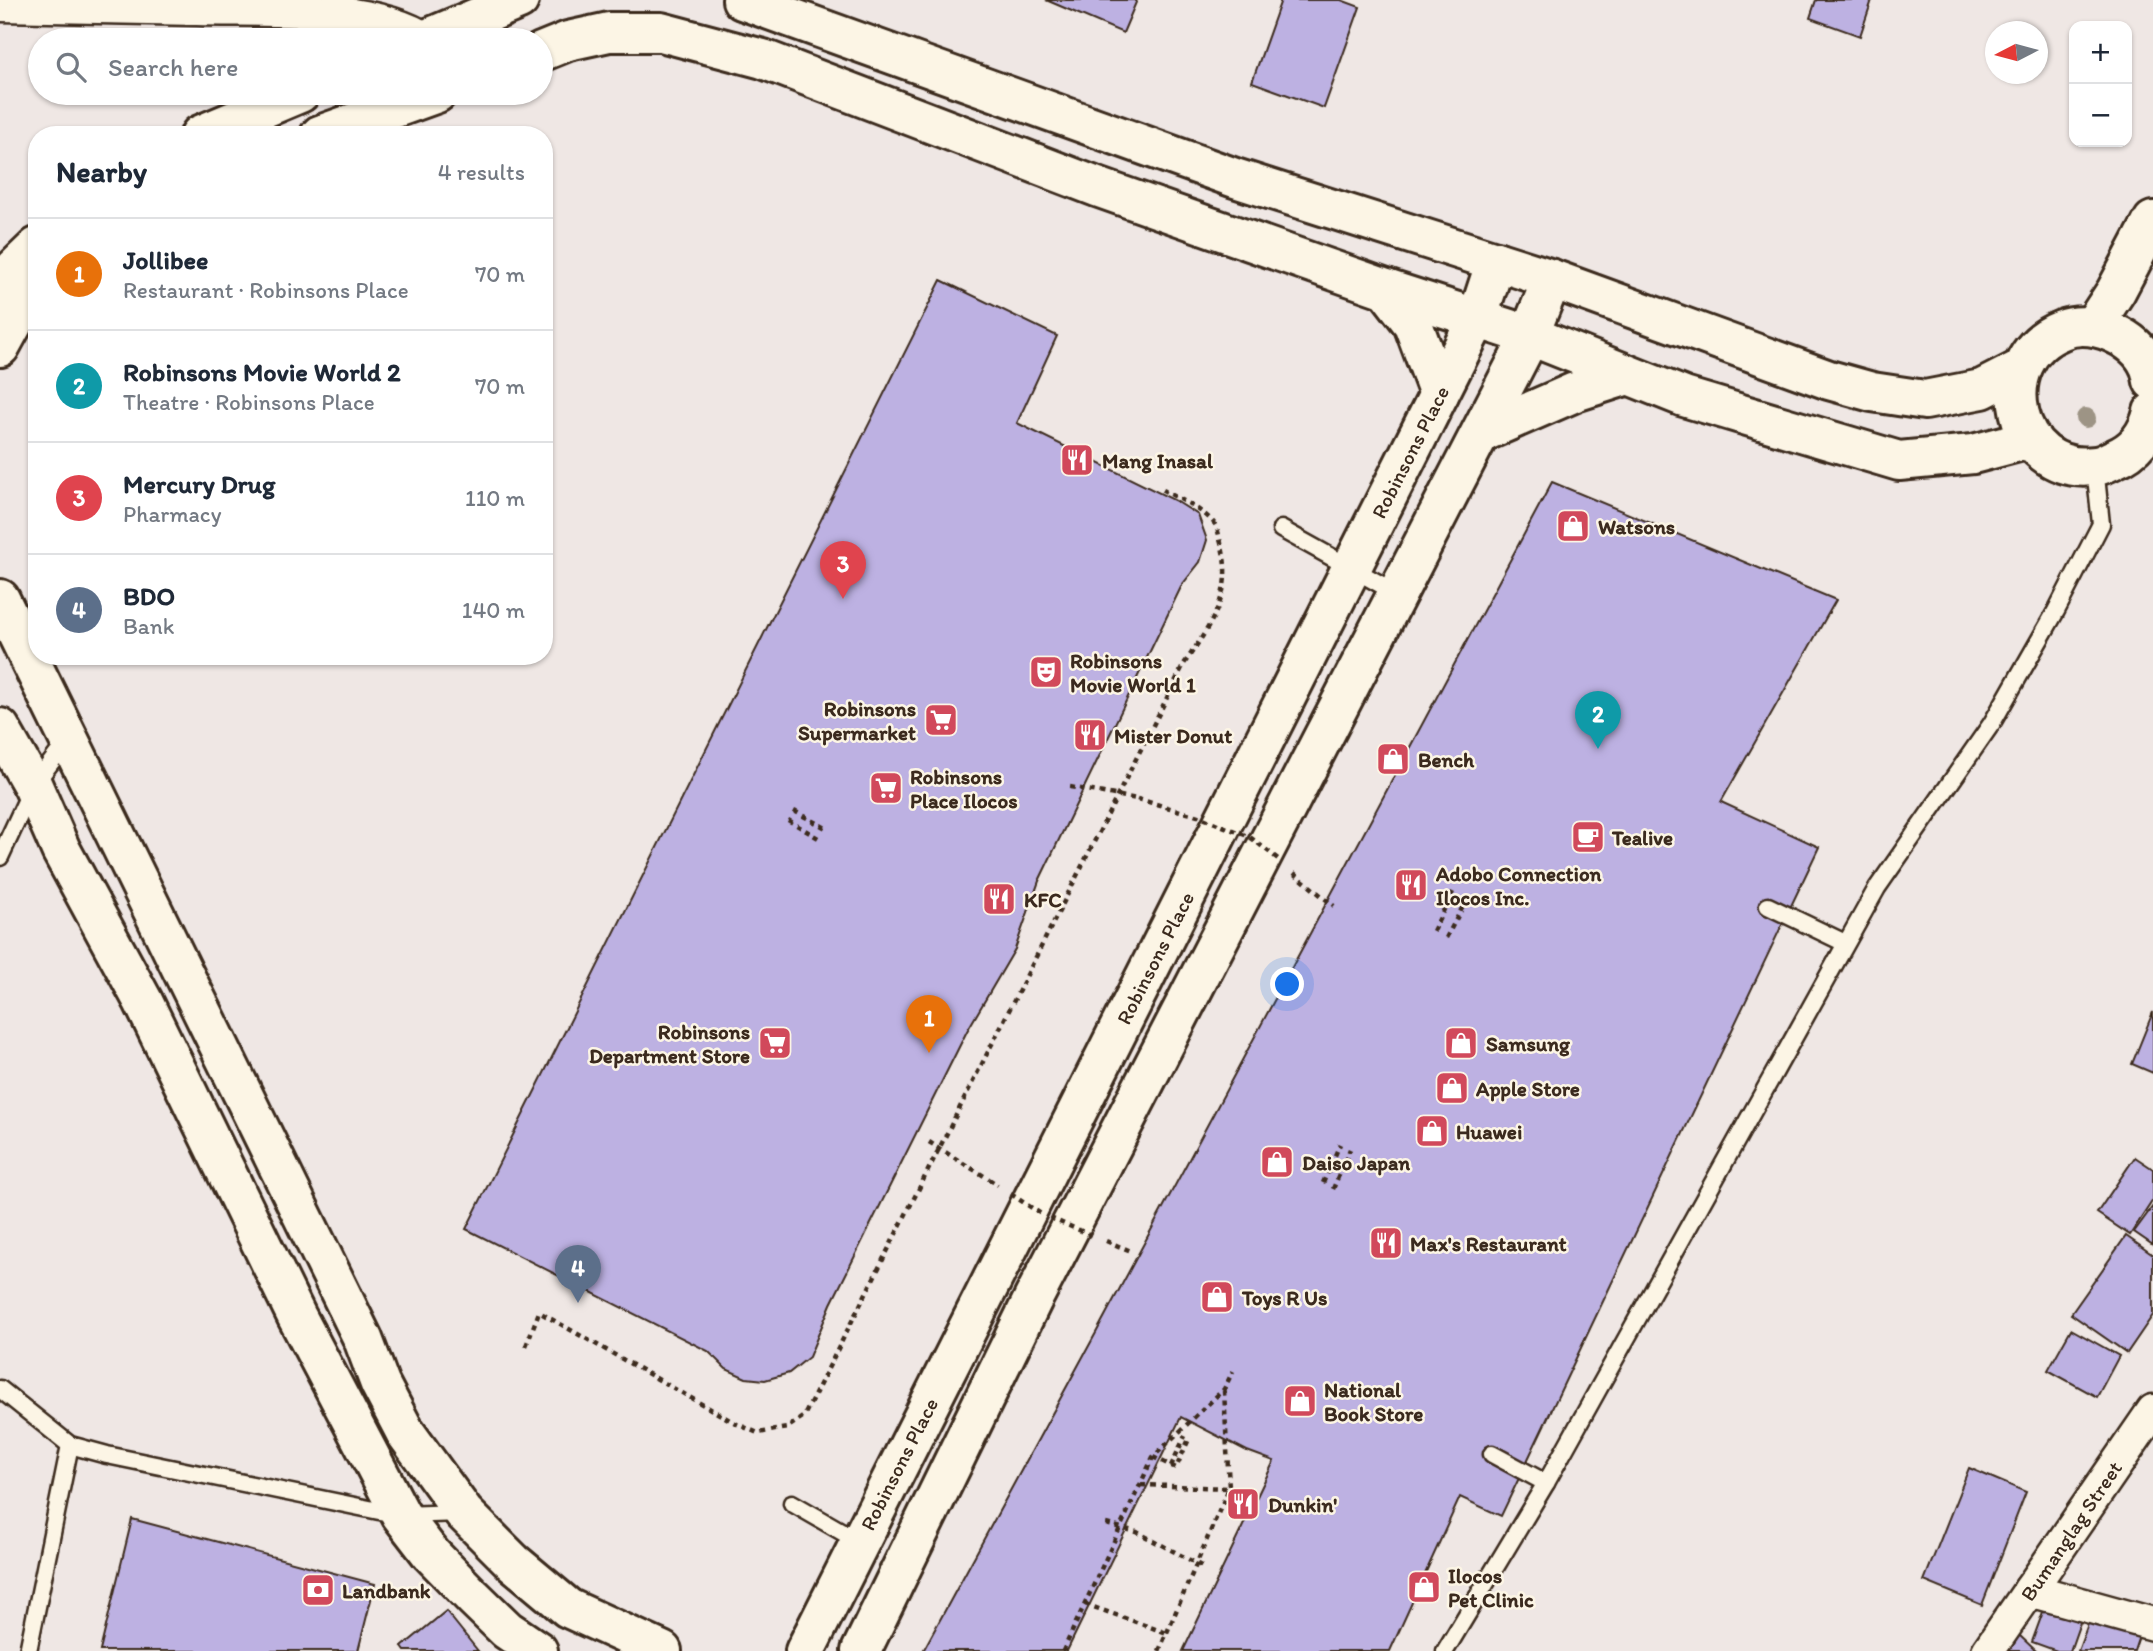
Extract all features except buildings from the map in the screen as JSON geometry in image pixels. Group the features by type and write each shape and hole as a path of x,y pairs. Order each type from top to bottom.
{"street":[{"path":"453,28 519,0"},
{"path":"741,0 1236,178 1552,279 1829,380 1872,392 1925,400 1982,389 2021,369"},
{"path":"0,5 299,12 366,17 401,28"},
{"path":"553,47 568,41 610,33 661,32 763,59 1097,187 1386,289 1531,336 1684,397 1899,461 1973,454 2030,439"},
{"path":"221,126 271,105"},
{"path":"345,126 404,105"},
{"path":"1097,187 1114,134"},
{"path":"2093,326 2116,291 2153,221"},
{"path":"0,288 10,273 28,256"},
{"name":"Robinsons Place","path":"805,1651 1477,319 1496,261"},
{"path":"861,1651 1033,1299 1531,336 1552,279"},
{"path":"1386,289 1413,324 1439,394"},
{"path":"0,347 28,301"},
{"path":"2152,367 2126,338 2093,326 2064,329 2038,344 2021,369 2016,392 2019,417 2030,439 2048,456 2070,465 2095,467 2127,454 2149,429 2153,412"},
{"path":"1481,433 1563,396 1628,375"},
{"path":"0,599 28,657"},
{"path":"32,665 363,1339 380,1384 405,1432 464,1513 513,1562 568,1608 662,1651"},
{"path":"0,728 33,786 61,850 143,1001 297,1317 401,1515 431,1554 473,1597 507,1630 538,1651"},
{"path":"342,1402 380,1384"},
{"name":"Bumanglag Street","path":"1988,1651 2153,1411"},
{"path":"2030,1590 2153,1624"}],"lane":[{"path":"1445,1651 1546,1483 1877,888 1992,723 2056,611 2101,524 2095,467"},
{"path":"1281,528 1398,594"},
{"path":"0,857 33,786 68,740"},
{"path":"1768,906 1845,943"},
{"path":"0,1389 70,1445 107,1455 401,1515 464,1513"},
{"path":"28,1651 70,1445"},
{"path":"1492,1454 1546,1483"},
{"path":"792,1503 860,1542"}],"path":[{"path":"526,1346 539,1312 737,1424 758,1433 787,1427 804,1416 1184,664 1214,620 1224,593 1224,555 1215,524 1190,505 1163,490"},
{"path":"1070,788 1137,799 1250,837 1334,906"},
{"path":"794,811 826,828"},
{"path":"788,820 820,839"},
{"path":"1433,931 1454,892"},
{"path":"1446,938 1466,899"},
{"path":"929,1142 989,1179"},
{"path":"1323,1183 1339,1144"},
{"path":"1333,1189 1350,1149"},
{"path":"1011,1194 1044,1216"},
{"path":"1050,1218 1131,1251"},
{"path":"1063,1651 1153,1457 1224,1389 1233,1371"},
{"path":"1159,1651 1229,1488 1224,1389"},
{"path":"1153,1457 1176,1468 1187,1438"},
{"path":"1140,1485 1229,1488"},
{"path":"1106,1524 1137,1532 1205,1569"},
{"path":"1085,1604 1167,1633"}],"place":[{"name":"Mang Inasal","path":"1077,460"},
{"name":"Watsons","path":"1573,526"},
{"name":"Mercury Drug","path":"843,599"},
{"name":"Robinsons Movie World 1","path":"1046,672"},
{"name":"Robinsons Supermarket","path":"941,720"},
{"name":"Mister Donut","path":"1090,735"},
{"name":"Robinsons Movie World 2","path":"1598,749"},
{"name":"Bench","path":"1393,759"},
{"name":"Robinsons Place Ilocos","path":"886,788"},
{"name":"Tealive","path":"1588,837"},
{"name":"Adobo Connection Ilocos Inc.","path":"1411,885"},
{"name":"KFC","path":"999,899"},
{"name":"Robinsons Department Store","path":"775,1043"},
{"name":"Samsung","path":"1461,1043"},
{"name":"Jollibee","path":"929,1053"},
{"name":"Apple Store","path":"1452,1088"},
{"name":"Huawei","path":"1432,1131"},
{"name":"Daiso Japan","path":"1277,1162"},
{"name":"Max's Restaurant","path":"1386,1243"},
{"name":"Toys R Us","path":"1217,1297"},
{"name":"BDO","path":"578,1303"},
{"name":"National Book Store","path":"1300,1401"},
{"name":"Dunkin'","path":"1243,1504"},
{"name":"Ilocos Pet Clinic","path":"1424,1587"},
{"name":"Landbank","path":"318,1590"}]}
